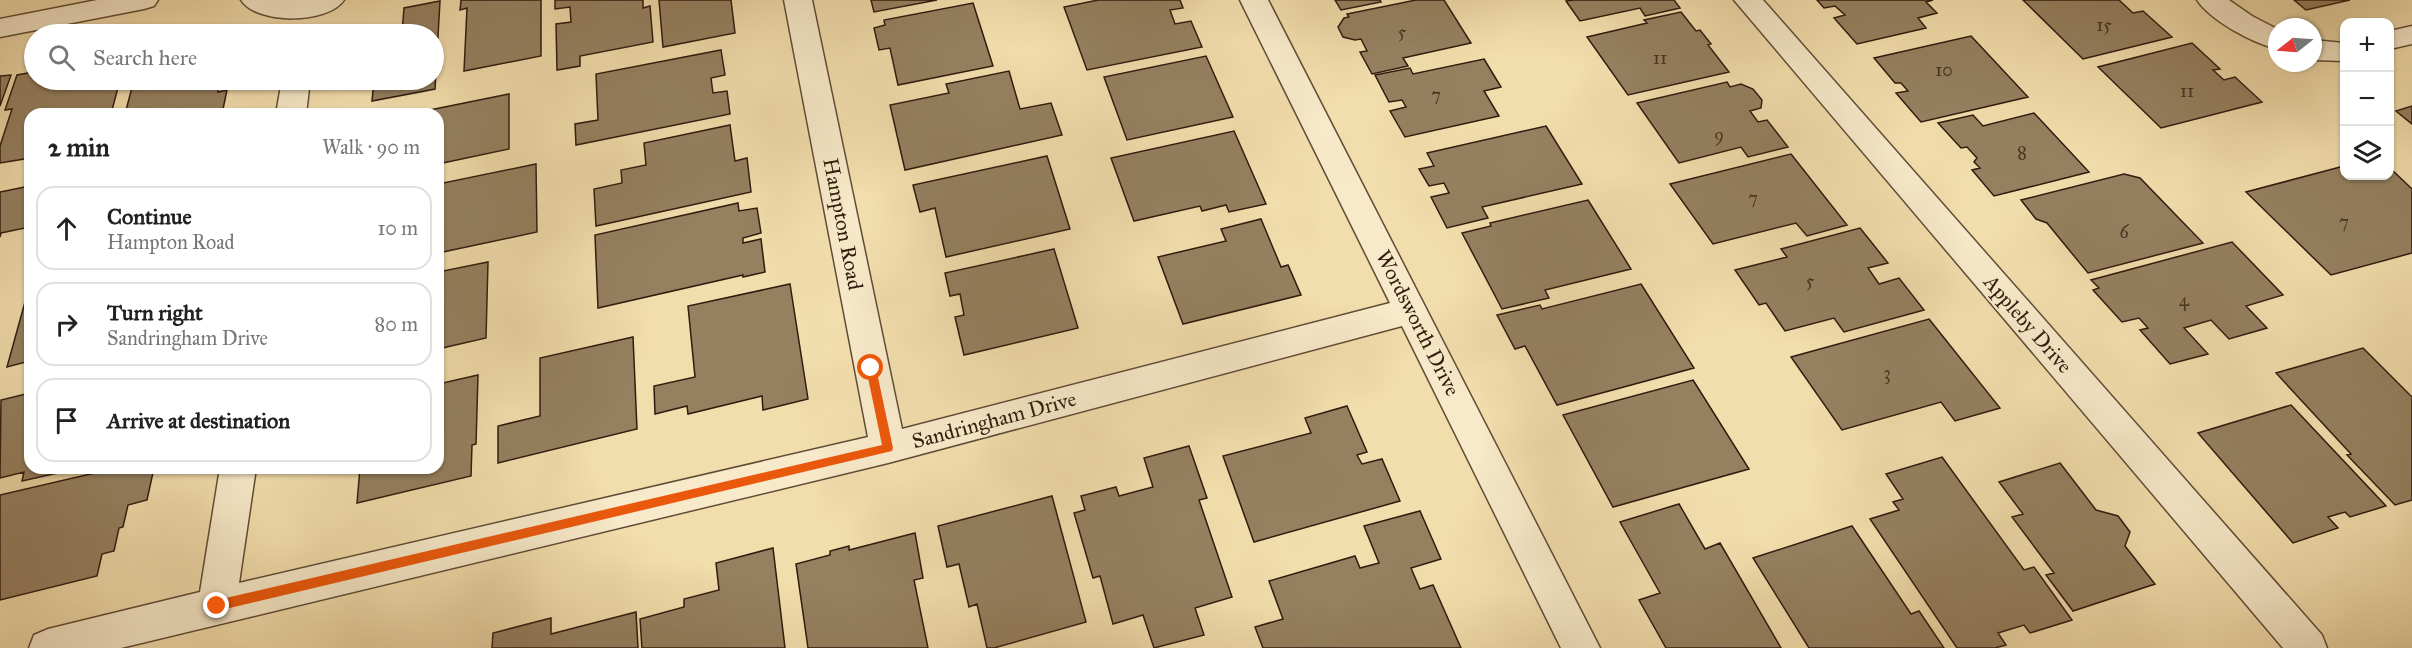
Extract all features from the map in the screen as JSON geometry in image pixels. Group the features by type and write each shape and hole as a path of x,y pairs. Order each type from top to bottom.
{"street":[{"path":"0,28 144,0"},
{"path":"255,0 269,8 313,14"},
{"name":"Hampton Road","path":"798,0 888,448"},
{"name":"Wordsworth Drive","path":"1254,0 1581,648"},
{"name":"Appleby Drive","path":"1748,0 2308,648"},
{"path":"2211,0 2242,23 2268,36"},
{"path":"2394,39 2412,35"},
{"path":"2322,51 2340,52"},
{"path":"292,108 295,90"},
{"name":"Sandringham Drive","path":"48,648 888,448 1412,310"},
{"path":"217,606 237,474"}],"building":[{"path":"461,0 541,0 541,56 464,71 467,8 460,10"},
{"path":"555,0 643,0 643,8 650,6 653,42 580,56 580,66 557,70 556,24 571,22 570,7 555,9"},
{"path":"659,0 731,0 735,33 663,47"},
{"path":"871,0 937,0 874,12"},
{"path":"1098,0 1180,0 1183,8 1170,10 1175,24 1191,21 1202,47 1087,70 1064,7"},
{"path":"1335,0 1380,0 1381,2 1341,10"},
{"path":"1416,0 1444,0 1471,43 1403,58 1408,66 1372,74 1360,52 1367,51 1361,39 1343,37 1338,27 1344,18 1349,17 1347,14"},
{"path":"1674,0 1680,8 1645,16 1640,8 1580,21 1566,1"},
{"path":"1817,0 1933,0 1926,2 1937,13 1918,18 1926,28 1857,44 1834,18 1845,15 1835,6 1824,8"},
{"path":"2023,0 2119,0 2133,13 2143,11 2172,37 2083,59"},
{"path":"2294,0 2350,0 2306,10"},
{"path":"440,1 439,24 403,24 404,8"},
{"path":"973,3 993,66 898,85 890,48 879,50 874,28 885,25 884,20"},
{"path":"1681,12 1696,31 1700,30 1711,44 1708,45 1729,72 1628,95 1587,37 1647,23 1644,20"},
{"path":"1971,36 2028,97 1921,122 1896,93 1908,91 1901,83 1895,83 1874,58"},
{"path":"2192,43 2220,69 2213,70 2224,80 2235,77 2262,102 2161,128 2098,67"},
{"path":"721,50 725,75 711,78 713,93 727,91 730,114 576,145 575,124 598,120 596,74"},
{"path":"1206,56 1233,117 1127,140 1104,77"},
{"path":"1484,59 1501,87 1484,91 1499,116 1405,137 1390,111 1406,107 1402,100 1389,102 1375,75 1410,68 1413,74"},
{"path":"1009,71 1020,109 1051,103 1062,135 905,170 890,105 949,93 946,84"},
{"path":"24,74 24,90 117,90 113,108 24,108 24,159 0,163 0,146 12,109 5,110 17,75"},
{"path":"11,75 0,106 0,76"},
{"path":"1727,82 1730,87 1741,84 1753,89 1762,100 1761,108 1750,111 1758,122 1767,120 1788,147 1748,157 1741,147 1679,163 1637,103"},
{"path":"131,90 218,90 218,92 227,90 223,108 127,108"},
{"path":"373,90 430,90 372,101"},
{"path":"509,94 509,149 444,163 444,108 440,108"},
{"path":"2412,106 2412,124 2396,111"},
{"path":"2034,113 2089,172 1994,196 1972,170 1980,168 1974,162 1977,158 1967,147 1961,148 1938,123 1973,115 1983,126"},
{"path":"730,125 735,161 747,158 751,192 596,226 594,189 622,183 621,170 646,165 644,143"},
{"path":"1546,126 1582,184 1482,207 1488,218 1447,228 1431,197 1449,193 1444,183 1429,186 1419,169 1434,166 1427,153"},
{"path":"1234,131 1266,204 1229,212 1226,205 1202,211 1200,206 1134,221 1111,158"},
{"path":"1791,154 1847,225 1807,236 1796,223 1713,244 1670,184"},
{"path":"1047,156 1070,229 946,257 935,208 920,212 913,185"},
{"path":"536,164 537,232 444,252 444,183"},
{"path":"2340,167 2340,180 2394,180 2394,172 2412,189 2412,253 2331,275 2246,192"},
{"path":"2124,174 2140,178 2203,243 2088,273 2047,223 2036,219 2021,200"},
{"path":"24,187 24,228 1,233 0,237 0,192"},
{"path":"1588,200 1631,269 1545,290 1549,298 1502,309 1462,233 1491,226 1490,223"},
{"path":"738,203 739,211 757,208 761,233 743,238 743,243 761,239 765,272 598,308 595,235"},
{"path":"1261,219 1281,267 1288,265 1301,295 1183,324 1158,257 1226,241 1221,229"},
{"path":"1860,228 1888,263 1868,268 1879,284 1899,278 1924,310 1844,332 1834,318 1785,331 1766,303 1759,305 1735,270 1787,257 1781,249"},
{"path":"2232,242 2283,295 2246,306 2267,328 2229,339 2211,320 2184,328 2208,354 2170,364 2140,330 2148,328 2139,318 2122,322 2093,290 2099,288 2091,280"},
{"path":"1054,249 1078,328 964,355 955,317 964,315 960,294 950,296 945,273"},
{"path":"488,262 486,338 444,348 444,271"},
{"path":"790,284 808,399 763,410 762,396 688,414 687,406 655,414 654,386 695,377 688,306"},
{"path":"1641,284 1694,368 1557,405 1525,346 1515,349 1497,315 1540,305 1542,309"},
{"path":"24,306 24,363 7,367"},
{"path":"1929,319 2000,408 1955,421 1941,402 1842,430 1791,357"},
{"path":"633,337 637,429 498,463 498,426 540,416 540,358"},
{"path":"2363,348 2412,397 2412,500 2395,505 2347,455 2351,454 2276,373"},
{"path":"478,375 476,444 472,445 471,476 357,503 359,474 444,474 444,383"},
{"path":"1693,380 1749,469 1613,507 1563,415"},
{"path":"24,394 24,472 0,478 1,400"},
{"path":"2291,405 2386,506 2350,517 2345,512 2328,517 2338,528 2293,543 2198,433"},
{"path":"1347,406 1367,452 1357,455 1362,464 1382,459 1400,501 1254,542 1223,456 1311,433 1305,418"},
{"path":"1189,446 1207,498 1199,500 1232,597 1195,608 1204,635 1154,648 1143,615 1113,624 1100,576 1093,578 1074,513 1085,510 1081,496 1116,487 1119,496 1153,487 1144,458"},
{"path":"1942,457 2024,570 2034,567 2072,620 2030,633 2024,625 1998,633 2006,645 1995,648 1957,648 1870,519 1899,510 1893,502 1903,499 1886,474"},
{"path":"2060,463 2096,510 2118,516 2130,532 2125,546 2155,584 2073,611 2046,575 2054,573 2012,517 2023,514 1999,482"},
{"path":"24,472 24,474 53,474 22,481"},
{"path":"90,474 153,474 147,500 128,505 123,527 119,528 114,551 102,554 97,576 0,600 0,495"},
{"path":"1052,496 1086,622 987,648 977,604 969,607 959,564 947,567 938,526"},
{"path":"1679,504 1705,549 1720,543 1781,648 1666,648 1639,600 1660,593 1620,522"},
{"path":"1420,511 1441,559 1411,568 1420,589 1433,585 1461,648 1263,648 1255,627 1283,619 1269,581 1355,556 1360,568 1379,563 1364,526"},
{"path":"1852,526 1911,614 1919,611 1944,648 1809,648 1753,558"},
{"path":"915,533 923,578 914,580 928,648 808,648 796,564 830,555 830,551 849,546 849,550"},
{"path":"773,548 785,648 642,648 640,619 684,607 684,599 719,590 716,563"},
{"path":"636,612 638,648 492,648 493,633 551,618 551,634"}],"route":[{"path":"217,606 888,448 871,368"}]}
